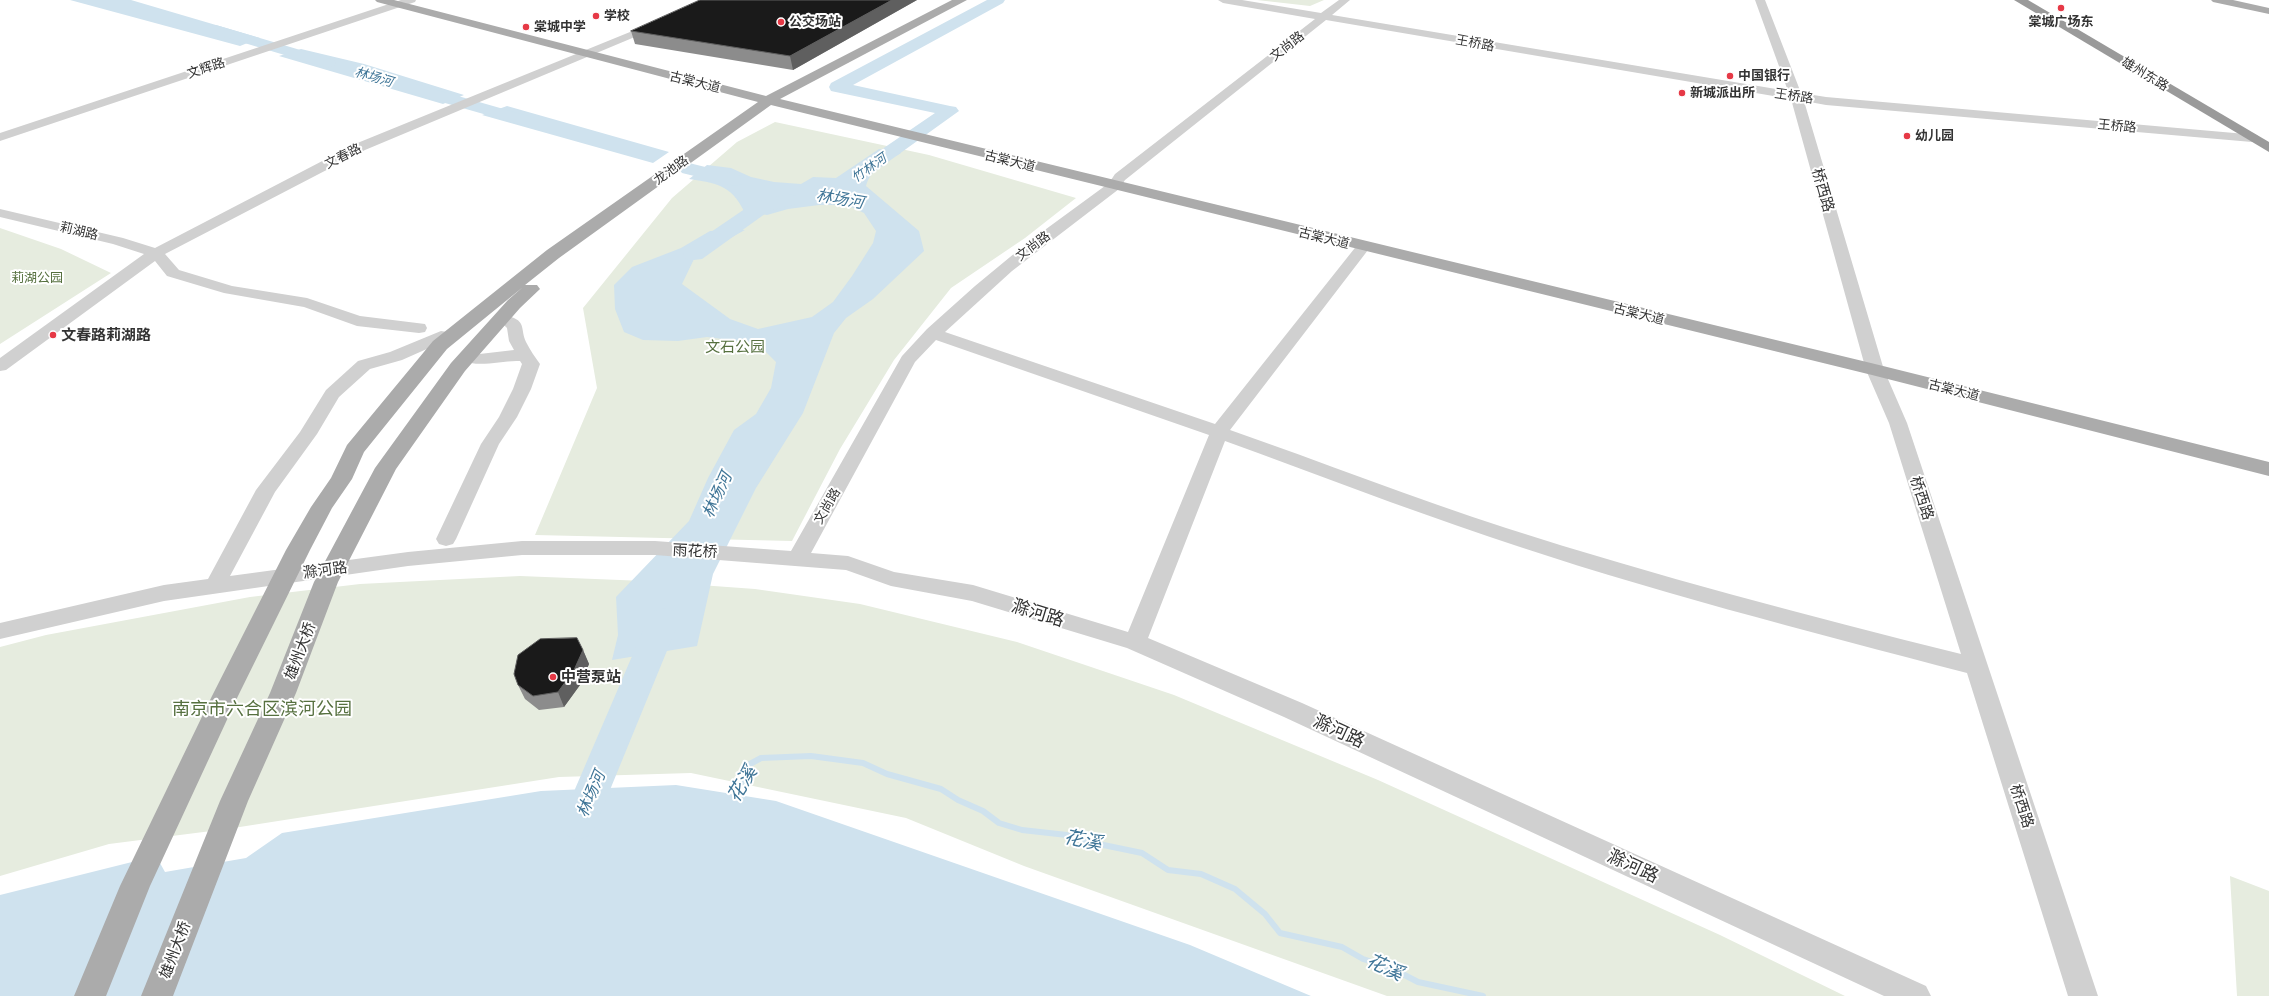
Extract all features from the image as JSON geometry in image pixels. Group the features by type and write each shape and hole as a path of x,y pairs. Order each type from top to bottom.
{"highway":[{"name":"雄州东路","path":"2020,0 2269,148"},
{"name":"雄州东路","path":"2036,0 2269,137"}],"main road":[{"name":"古棠大道","path":"381,0 403,2 590,52 779,99 1874,367 2269,469"},
{"name":"龙池路","path":"90,996 136,886 225,696 298,550 322,506 341,479 354,450 440,345 553,254 779,99 961,0"},
{"name":"龙池路","path":"467,363 514,304 590,237 779,99 973,0"},
{"path":"2217,0 2269,11"},
{"name":"古棠大道","path":"1117,181 1363,247 2269,459"},
{"name":"雄州大桥","path":"157,996 234,801 283,693 326,582 386,468 467,363"}],"street":[{"name":"王桥路","path":"1223,0 1323,18 1826,101 2252,138"},
{"name":"文尚路","path":"796,560 908,360 933,333 1019,255 1117,181 1345,0"},
{"name":"桥西路","path":"1760,0 1796,96 1874,367 1898,423 2083,996"},
{"name":"文辉路","path":"0,137 403,2"},
{"name":"文春路","path":"0,366 156,254 360,147 665,21"},
{"name":"莉湖路","path":"0,212 118,241 156,254"},
{"path":"1135,642 1219,432 1363,247"},
{"path":"156,254 173,273 230,290 307,303 357,321 419,328"},
{"path":"446,539 490,444 508,417 522,389 531,364 525,356 518,341 515,326 508,321"},
{"path":"933,333 966,346 1219,432 1505,534 1802,622 1977,667"},
{"path":"218,578 266,490 308,434 332,394 364,365 396,356 441,336"},
{"path":"467,363 505,355 525,356"},
{"path":"396,356 425,359"},
{"name":"滁河路","path":"0,631 164,593 408,559 522,548 655,548"},
{"name":"雨花桥","path":"655,548 734,553"},
{"name":"滁河路","path":"734,553 796,560 848,563 891,579 973,593 1135,642 1300,713 1916,996"}],"green space":[{"path":"1257,0 1324,0 1310,6"},
{"name":"文石公园","path":"775,122 929,155 1076,198 1025,238 951,288 894,360 840,449 792,541 535,535 597,388 583,308 672,198 737,142"},
{"name":"莉湖公园","path":"0,228 61,249 111,273 0,344"},
{"name":"南京市六合区滨河公园","path":"520,576 645,581 755,589 860,604 1017,642 1174,695 1378,780 1720,935 1845,996 1387,996 1024,866 906,818 691,773 559,777 227,829 109,844 0,876 0,647 46,635 250,597 360,584"},
{"path":"2230,876 2269,891 2269,996 2237,996"}],"water":[{"path":"70,0 131,0 260,38 240,46"},
{"path":"301,49 364,64 464,95 443,104 279,56"},
{"path":"507,106 669,152 653,163 482,115"},
{"path":"879,149 901,153 875,170 866,186 919,231 924,251 873,299 846,318 834,333 803,413 756,488 713,574 697,646 612,660 618,635 616,597 689,521 708,478 734,430 756,414 771,388 776,362 763,349 738,341 707,337 678,341 643,340 624,332 615,309 614,285 632,267 681,248 710,231 745,230 695,257 682,284 730,319 758,329 812,317 833,302 873,243 876,231 864,213 847,205 819,205 788,209 767,215 744,211 734,196 722,187 707,182 689,179 707,165 731,168 751,177 774,182 801,184 813,177 836,178"},
{"path":"676,785 776,801 1190,945 1311,996 0,996 0,895 156,856 165,872 246,858 282,833 541,791"}],"building":[{"name":"公交场站","path":"700,0 892,0 790,56 631,31"},
{"path":"577,638 583,650 574,670 558,692 533,696 518,685 514,674 518,655 540,639"}],"waterway":[{"name":"竹林河","path":"860,173 950,111 837,87 998,0"},
{"name":"林场河","path":"216,30 328,63"},
{"name":"林场河","path":"416,89 529,122"},
{"name":"林场河","path":"689,169 735,180"},
{"name":"竹林河","path":"694,254 762,206 789,200"},
{"name":"林场河","path":"578,824 664,619"},
{"name":"花溪","path":"734,799 750,764 761,758 811,756 863,763 887,774 941,789 958,800 983,811 999,823 1022,830 1067,835 1089,842 1142,853 1168,870 1201,874 1235,889 1265,914 1280,933 1342,947 1363,959 1391,968 1418,982 1483,996"}],"place":[{"name":"棠城广场东","path":"2061,8"},
{"name":"学校","path":"596,16"},
{"name":"公交场站","path":"781,22"},
{"name":"棠城中学","path":"526,27"},
{"name":"中国银行","path":"1730,76"},
{"name":"新城派出所","path":"1682,93"},
{"name":"幼儿园","path":"1907,136"},
{"name":"文春路莉湖路","path":"53,335"},
{"name":"中营泵站","path":"553,677"}]}
